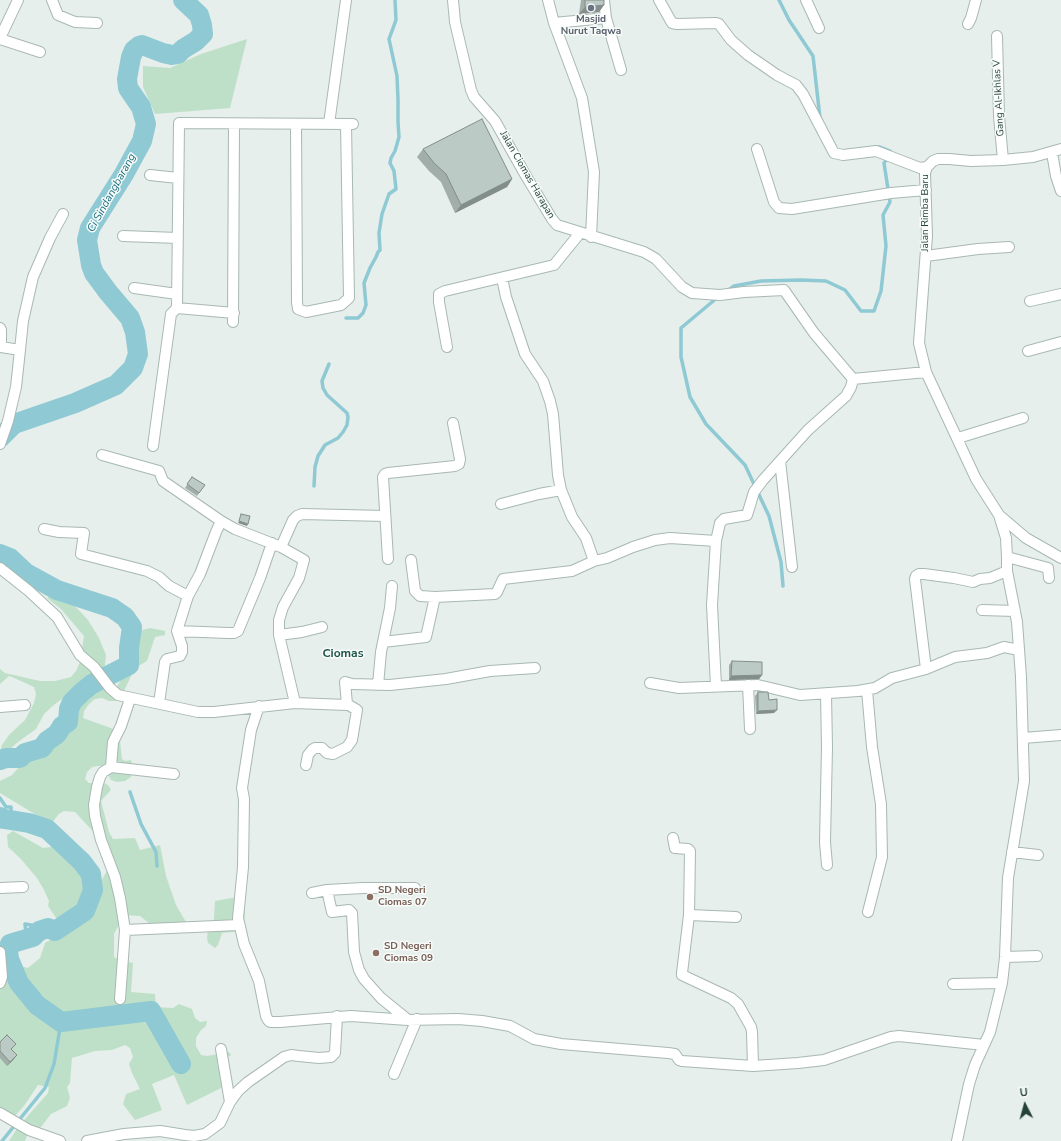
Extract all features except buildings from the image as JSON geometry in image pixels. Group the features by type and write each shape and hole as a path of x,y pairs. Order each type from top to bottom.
{"street":[{"path":"18,0 0,38 40,52"},
{"path":"52,0 58,15 75,22 97,23"},
{"path":"329,124 346,0"},
{"name":"Jalan Ciomas Harapan","path":"453,0 455,22 470,90 474,97 495,120 526,176 557,225 591,237 644,252 656,259 686,290 692,293 720,295 784,290 814,332 853,379"},
{"path":"548,0 554,23 582,98 594,172 591,237"},
{"path":"604,0 606,18 621,70"},
{"path":"660,0 672,23 719,24 731,40 748,55 777,75 796,85 803,94 834,153 843,155 876,151 920,168 927,167"},
{"path":"806,0 819,28"},
{"path":"968,24 976,0"},
{"path":"554,23 606,18"},
{"name":"Gang Al-Ikhlas V","path":"996,36 999,116 1003,160"},
{"path":"153,446 171,314 177,308 178,123 350,124 349,298 341,305 306,312 298,309 296,302 296,124"},
{"path":"177,308 233,318 234,124"},
{"path":"757,149 774,202 779,208 792,209 889,194 926,190"},
{"path":"1056,151 1056,176 1061,191"},
{"name":"Jalan Rimba Baru","path":"999,515 976,480 958,438 926,372 919,343 926,256 925,173 927,167 933,161 938,159 971,161 1003,160 1032,157 1056,151"},
{"path":"150,175 178,178"},
{"path":"0,444 8,421 16,387 23,322 33,277 50,238 63,214"},
{"path":"447,347 439,302 440,294 445,291 554,264 580,233"},
{"path":"123,236 178,238"},
{"path":"926,256 978,249 1009,247"},
{"path":"502,278 506,297 525,354 543,381 550,401 553,414 558,475 561,490 572,517 589,544 594,561"},
{"path":"134,288 177,294"},
{"path":"1030,301 1061,294"},
{"path":"0,328 1,347 20,350"},
{"path":"1028,351 1061,342"},
{"path":"716,686 712,605 716,541 720,523 724,519 747,515 754,492 763,480 808,430 846,396 852,387 853,379 926,372"},
{"path":"958,438 1023,418"},
{"path":"388,559 383,480 385,474 455,466 459,464 460,459 452,422"},
{"path":"102,455 159,471 163,480 221,522 276,545 304,560 298,578 279,620 279,635 295,703"},
{"path":"780,461 792,566"},
{"path":"501,504 561,490"},
{"path":"177,631 234,633 238,631 260,578 276,545 297,516 302,514 385,516"},
{"path":"957,1141 969,1084 990,1032 1002,983 1005,957 1007,890 1024,781 1017,622 1006,571 1006,538 999,515"},
{"path":"999,515 1026,538 1061,558"},
{"path":"159,703 165,662 167,659 180,656 182,652 182,646 177,631 188,596 200,574 221,522"},
{"path":"44,528 59,532 84,533 81,554 155,574 169,586 188,596"},
{"path":"411,560 416,591 420,596 435,597 494,594 497,592 503,580 572,571 594,561 607,558 655,540 670,538 716,541"},
{"path":"1007,557 1048,568 1049,578"},
{"path":"0,568 29,590 57,617 77,651 94,667 110,688 118,695 130,699 159,703 198,712 214,712 295,703 347,705 356,708 357,710 350,744 333,754 327,753 322,748 315,748 308,755 306,766"},
{"path":"926,669 915,579 916,576 919,574 924,574 973,582 980,579 990,578 1006,571"},
{"path":"378,685 392,586"},
{"path":"383,642 426,637 435,597"},
{"path":"982,610 1015,611"},
{"path":"279,635 302,632 322,627"},
{"path":"650,683 679,688 748,685 768,687 796,695 826,694 875,688 892,678 926,669 955,657 987,653 1004,647 1019,650"},
{"path":"347,705 345,682 390,685 446,679 490,670 535,668"},
{"path":"748,685 750,729"},
{"path":"867,690 872,747 881,804 882,857 868,912"},
{"path":"826,694 827,865"},
{"path":"111,767 113,742 121,726 130,699"},
{"path":"0,706 25,705"},
{"path":"259,706 251,730 242,788 244,799 244,867 238,918 244,944 259,981 268,1020 280,1022 337,1016 458,1019 499,1023 510,1026 527,1037 561,1044 668,1053 675,1054 679,1060 682,1061 753,1066 824,1060 891,1037 899,1036 984,1045"},
{"path":"1023,738 1061,735"},
{"path":"120,999 125,930 115,877 95,816 94,805 97,786 103,772 111,767 174,774"},
{"path":"673,838 675,848 688,849 690,852 689,915 682,975 731,998 738,1004 752,1032 753,1066"},
{"path":"1012,852 1038,855"},
{"path":"0,888 23,887"},
{"path":"312,893 327,890 363,888 415,888"},
{"path":"327,890 332,912 349,910 352,913 355,956 359,970 364,979 381,998 413,1019"},
{"path":"689,915 736,917"},
{"path":"125,930 239,925"},
{"path":"0,952 2,977 0,983"},
{"path":"1005,957 1037,956"},
{"path":"953,984 1002,983"},
{"path":"87,1141 124,1134 160,1131 194,1136 205,1134 220,1123 230,1102 248,1082 284,1057 295,1055 319,1058 331,1057 335,1053 337,1016"},
{"path":"394,1074 413,1019"},
{"path":"222,1049 230,1102"},
{"path":"0,1113 22,1127 60,1141"}],"green space":[{"path":"247,39 230,108 155,114 143,87 143,66 170,68 201,54"},
{"path":"52,595 60,595 71,602 88,620 99,638 106,655 104,669 55,704 44,714 36,729 4,754 0,753 2,745 9,735 25,720 34,703 36,694 34,687 9,676 0,684 0,669 5,673 40,681 55,681 71,677 76,671 80,662 84,636 61,609 47,598"},
{"path":"135,627 142,630 150,628 165,631 165,635 155,637 147,661 135,668 119,701 109,701 102,698 95,699 84,711 83,718 119,731 122,759 125,761 131,760 133,768 131,777 125,781 117,782 111,780 103,766 97,766 92,767 87,772 85,779 89,783 104,783 108,785 111,790 101,801 109,832 113,839 135,838 140,850 160,845 166,876 176,905 186,922 183,931 174,933 154,927 140,916 124,915 114,934 114,957 133,963 131,992 155,994 156,1007 173,1008 179,1004 192,1009 195,1018 200,1022 207,1021 206,1026 201,1030 196,1038 196,1046 201,1055 207,1056 229,1052 231,1055 217,1064 227,1085 187,1105 174,1075 152,1084 162,1110 135,1120 123,1104 126,1094 140,1089 129,1064 133,1057 130,1048 125,1045 112,1050 95,1051 72,1058 70,1083 67,1087 70,1098 67,1106 51,1114 41,1127 27,1136 25,1141 9,1141 18,1127 48,1093 49,1087 38,1085 24,1106 13,1118 0,1113 0,961 28,968 40,958 45,943 60,934 61,925 48,906 49,901 37,878 20,858 8,847 7,835 13,831 43,848 51,847 60,850 76,862 86,873 89,881 96,885 100,883 108,869 102,841 75,812 64,811 59,814 51,824 0,793 0,781 12,775 28,757 51,746 68,729 75,711 92,688 99,685 109,690 116,688 126,671 131,666"},
{"path":"243,896 245,913 244,925 241,931 222,933 218,945 215,948 208,943 207,938 208,928 214,919 215,901"}],"waterway":[{"name":"Ci Sindangbarang","path":"0,438 14,424 75,403 116,385 133,368 138,354 135,332 130,318 94,273 91,265 87,240 90,228 124,174 142,141 146,124 141,107 128,88 127,79 131,57 134,50 142,45 163,53 172,55 178,54 203,34 199,15 183,0"},
{"path":"346,318 358,318 363,313 366,305 364,283 380,250 379,233 382,214 389,194 396,189 394,171 390,163 399,137 397,76 389,39 396,20 395,0"},
{"path":"779,0 789,20 813,56 820,118"},
{"path":"875,147 880,147 890,151"},
{"path":"727,291 734,286 761,281 826,281 845,290 861,311 874,311 881,291 886,246 883,215 890,202 884,163 888,158"},
{"path":"718,297 681,328 681,357 690,397 706,424 745,465 769,516 781,562 783,586"},
{"path":"314,486 315,467 318,456 325,445 338,438 343,432 347,425 348,417 347,413 327,395 323,388 322,381 329,364"},
{"name":"Ci Sindangbarang","path":"0,554 10,558 26,573 57,590 112,608 125,617 132,627 129,648 129,665 92,684 82,692 72,702 69,709 68,722 62,726 57,734 47,741 42,748 25,753 20,758 6,758 0,760"},
{"path":"130,792 141,824 156,852 157,866"},
{"path":"0,798 6,807 11,807 8,819"},
{"name":"Ci Sindangbarang","path":"0,817 29,823 47,829 82,862 91,874 93,890 85,911 55,931 48,928 39,931 33,937 10,944 8,951 9,959 19,983 37,1005 61,1022 151,1011 181,1064"},
{"path":"28,939 25,924 31,925 39,931"},
{"path":"2,1141 45,1088 54,1064 61,1022"}],"place":[{"name":"Masjid Nurut Taqwa","path":"591,8"},
{"name":"SD Negeri Ciomas 07","path":"370,897"},
{"name":"SD Negeri Ciomas 09","path":"376,953"}],"district":[{"name":"Ciomas","path":"343,654"}]}
